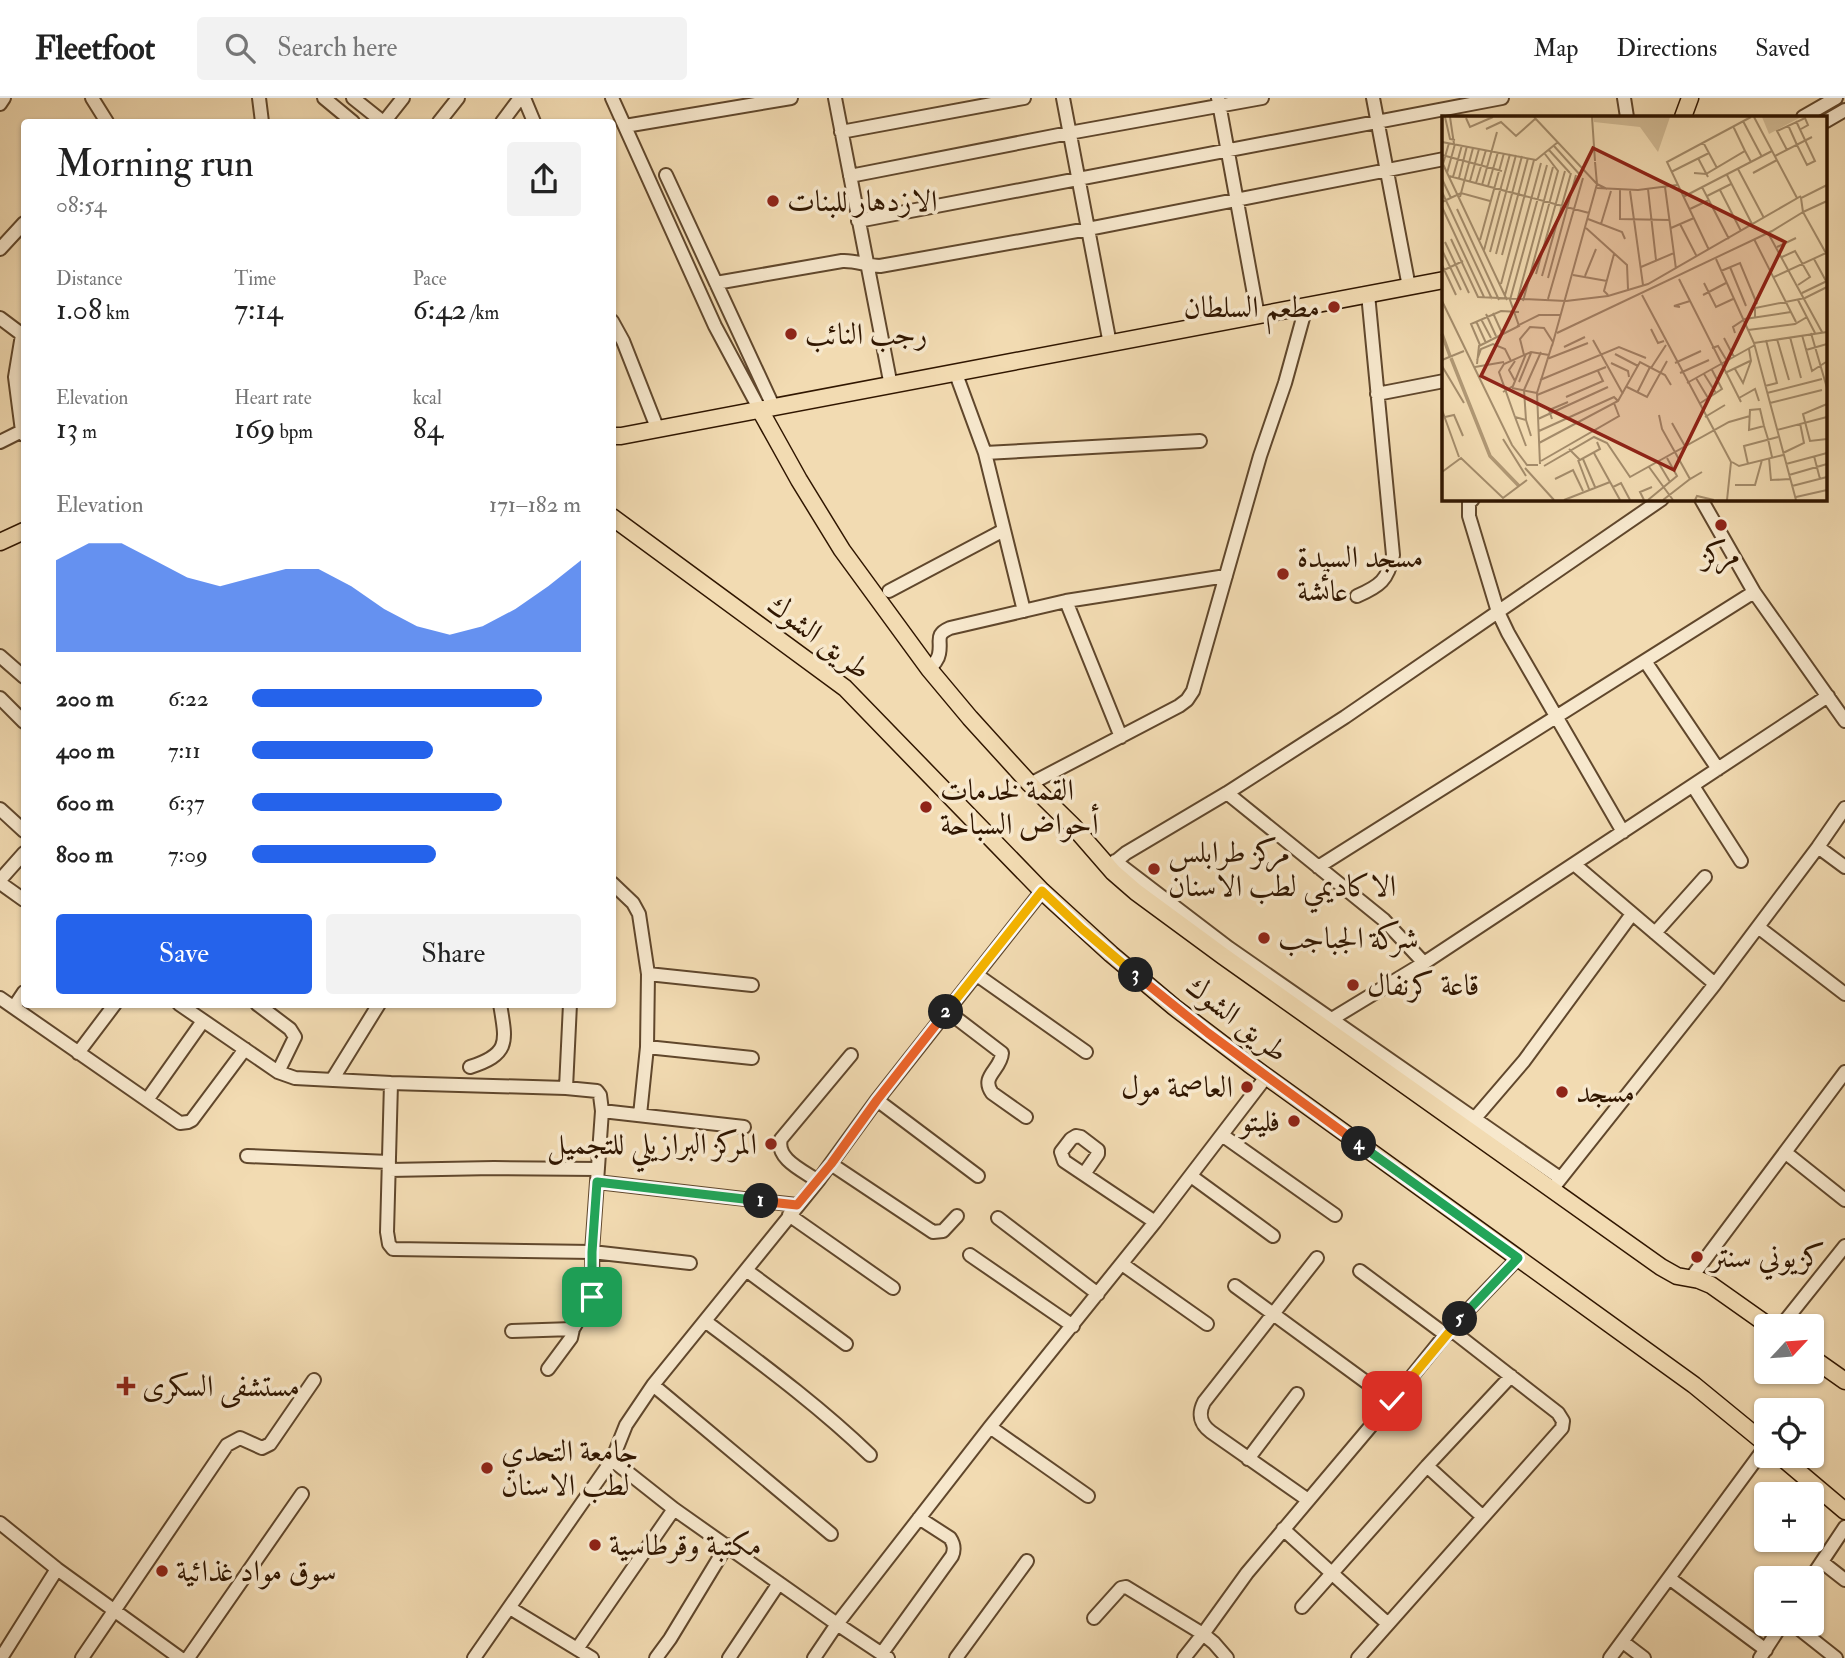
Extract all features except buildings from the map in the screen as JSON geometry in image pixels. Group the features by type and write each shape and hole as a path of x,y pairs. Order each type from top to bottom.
{"main road":[{"path":"1683,116 1690,98"},
{"path":"616,438 1442,280"},
{"name":"طريق الشوك","path":"767,409 799,480 842,550 929,669 1030,784 1112,864 1136,892 1327,1022 1556,1184 1671,1274 1712,1285 1754,1315"},
{"name":"طريق الشوك","path":"616,520 833,679 859,702 1042,891 1111,954 1208,1033 1694,1385 1754,1435"},
{"path":"0,542 21,532"},
{"path":"769,655 779,641"},
{"path":"1824,1366 1845,1381"},
{"path":"1793,1468 1845,1511"}],"street":[{"path":"0,104 4,98"},
{"path":"92,98 105,119"},
{"path":"259,98 262,119"},
{"path":"324,98 349,119"},
{"path":"353,98 380,119"},
{"path":"386,119 403,98"},
{"path":"441,119 458,98"},
{"path":"504,119 522,98 532,119"},
{"path":"612,98 715,326 767,409"},
{"path":"625,127 791,98"},
{"path":"835,98 891,386"},
{"path":"841,132 1024,98"},
{"path":"1063,98 1110,344"},
{"path":"850,176 1218,102 1262,98"},
{"path":"1373,98 1409,287"},
{"path":"859,221 1502,98"},
{"path":"1624,98 1627,115"},
{"path":"1627,115 1633,98"},
{"path":"1805,116 1836,98"},
{"path":"1218,102 1258,316"},
{"path":"1828,120 1845,110"},
{"path":"716,284 842,261 880,266 1088,229 1442,159"},
{"path":"666,175 716,284 767,409"},
{"path":"0,249 21,226"},
{"path":"1357,596 1383,582 1390,571 1394,555 1368,294"},
{"path":"1030,784 1180,706 1189,697 1195,685 1306,307"},
{"path":"0,318 21,334"},
{"path":"616,328 658,430"},
{"path":"21,346 15,377 21,414"},
{"path":"956,374 985,453 1024,611"},
{"path":"1377,394 1442,381"},
{"path":"0,442 21,433"},
{"path":"985,453 1200,441"},
{"path":"1473,500 1469,503 1469,516 1498,612 1517,652 1623,832"},
{"path":"1112,864 1345,717 1661,500"},
{"path":"1702,500 1754,592 1845,721"},
{"path":"889,591 1004,530"},
{"path":"929,669 939,657 939,636 946,629 1066,601 1226,576"},
{"path":"1318,867 1754,592"},
{"path":"1066,601 1121,737"},
{"path":"0,656 21,674"},
{"path":"1646,660 1718,769"},
{"path":"1327,1022 1424,964 1828,696"},
{"path":"0,698 21,719"},
{"path":"1693,786 1741,861"},
{"path":"1227,793 1384,920 1424,964"},
{"path":"1556,1184 1715,984 1845,808"},
{"path":"0,809 21,828"},
{"path":"1818,847 1845,867"},
{"path":"21,856 0,881 21,898"},
{"path":"1574,864 1715,984"},
{"path":"1655,933 1704,877"},
{"path":"616,888 634,903 639,914 648,974 647,1047 640,1115"},
{"path":"474,1658 612,1460 626,1425 653,1385 818,1181 877,1100 1042,891"},
{"path":"1470,1123 1524,1061 1632,914"},
{"path":"1758,927 1845,994"},
{"path":"648,974 752,985"},
{"path":"976,975 1086,1052"},
{"path":"14,1007 21,996"},
{"path":"0,998 180,1123 188,1122 245,1049"},
{"path":"78,1053 112,1008"},
{"path":"185,1008 278,1072 295,1078 597,1091 602,1111 592,1252 593,1292 569,1341 548,1369"},
{"path":"262,1008 295,1037 278,1072"},
{"path":"332,1080 377,1008"},
{"path":"471,1067 492,1058 502,1046 505,1037 501,1008"},
{"path":"566,1088 570,1008"},
{"path":"947,1011 1002,1054 988,1080 988,1089 1026,1117"},
{"path":"147,1100 203,1021"},
{"path":"647,1047 752,1058"},
{"path":"818,1181 783,1156 779,1144 851,1055"},
{"path":"1691,1278 1845,1072"},
{"path":"814,1658 919,1518 1122,1264 1266,1077"},
{"path":"391,1083 387,1232 389,1244 393,1249 592,1252 690,1263"},
{"path":"877,1100 978,1176"},
{"path":"602,1111 744,1127"},
{"path":"1222,1135 1335,1215"},
{"path":"1786,1153 1845,1200"},
{"path":"247,1156 389,1166 494,1168 597,1176 793,1210 893,1289"},
{"path":"831,1164 933,1232 943,1231 957,1216"},
{"path":"1084,1174 1155,1222"},
{"path":"1191,1176 1273,1236"},
{"path":"998,1218 1098,1294"},
{"path":"1791,1314 1845,1247"},
{"path":"970,1255 1073,1326"},
{"path":"1308,1500 1205,1427 1200,1414 1204,1402 1317,1258"},
{"path":"1184,1658 1247,1573 1448,1332 1518,1258"},
{"path":"1122,1264 1207,1324"},
{"path":"746,1270 846,1344"},
{"path":"1358,1658 1561,1431 1563,1425 1558,1413 1511,1376 1360,1271"},
{"path":"1235,1286 1392,1401"},
{"path":"705,1321 818,1407 870,1455"},
{"path":"512,1331 573,1329"},
{"path":"1302,1607 1511,1376"},
{"path":"82,1658 227,1445 240,1438 262,1448 270,1444 314,1380"},
{"path":"653,1385 831,1534"},
{"path":"1248,1459 1297,1394"},
{"path":"990,1427 1088,1496"},
{"path":"612,1460 674,1509 885,1656 954,1551 950,1538 919,1518"},
{"path":"1611,1658 1754,1461"},
{"path":"1427,1466 1483,1517"},
{"path":"188,1658 302,1494"},
{"path":"577,1649 674,1509"},
{"path":"0,1524 180,1658"},
{"path":"1819,1566 1845,1527"},
{"path":"1283,1530 1388,1624"},
{"path":"656,1658 727,1545"},
{"path":"956,1658 1027,1561"},
{"path":"1822,1562 1845,1580"},
{"path":"1,1658 57,1569"},
{"path":"1669,1578 1763,1654 1774,1636"},
{"path":"729,1658 779,1583"},
{"path":"1094,1618 1118,1591 1126,1587 1203,1634 1227,1658"},
{"path":"510,1608 592,1658"},
{"path":"1808,1636 1836,1658"},
{"path":"1623,1642 1644,1658"}],"place":[{"name":"الازدهار للبنات","path":"773,201"},
{"name":"مطعم السلطان","path":"1334,307"},
{"name":"رجب النائب","path":"791,334"},
{"name":"مركز","path":"1721,525"},
{"name":"مسجد السيدة عائشة","path":"1283,574"},
{"name":"القمة لخدمات أحواض السباحة","path":"926,807"},
{"name":"مركز طرابلس الاكاديمي لطب الاسنان","path":"1154,869"},
{"name":"شركة الجباجب","path":"1264,938"},
{"name":"قاعة كرنفال","path":"1353,985"},
{"name":"العاصمة مول","path":"1247,1087"},
{"name":"مسجد","path":"1562,1092"},
{"name":"فليتو","path":"1294,1121"},
{"name":"المركز البرازيلي للتجميل","path":"771,1144"},
{"name":"كزيوني سنتر","path":"1697,1257"},
{"name":"مستشفى السكرى","path":"126,1386"},
{"name":"جامعة التحدي لطب الاسنان","path":"487,1468"},
{"name":"مكتبة وقرطاسية","path":"595,1545"},
{"name":"سوق مواد غذائية","path":"162,1571"}],"route":[{"path":"592,1297 597,1182 797,1205 1042,891 1111,954 1249,1065 1518,1258 1450,1329 1392,1401"}]}
